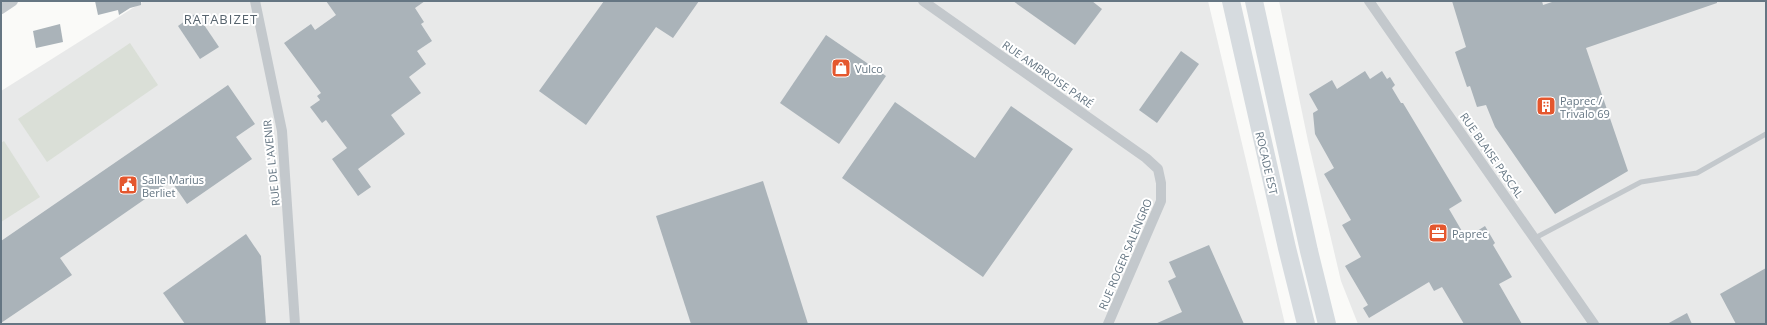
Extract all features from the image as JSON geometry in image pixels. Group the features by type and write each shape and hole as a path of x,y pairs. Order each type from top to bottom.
{"highway":[{"name":"ROCADE EST","path":"1230,1 1306,324"},
{"name":"ROCADE EST","path":"1254,1 1309,251 1328,324"}],"street":[{"path":"1,9 13,1"},
{"name":"RUE DE L'AVENIR","path":"255,1 282,131 295,324"},
{"name":"RUE AMBROISE PARÉ","path":"923,1 1146,158 1158,169"},
{"name":"RUE BLAISE PASCAL","path":"1369,1 1594,324"},
{"name":"RUE ROGER SALENGRO","path":"1108,324 1161,201 1161,183 1158,169"}],"lane":[{"path":"1535,238 1641,182 1697,173 1766,134"}],"shaded area":[{"path":"144,1 1208,1 1285,324 1,324 1,91"},
{"path":"1279,1 1766,1 1766,324 1358,324 1341,281 1308,141"},
{"path":"130,43 158,85 47,162 18,119"},
{"path":"4,141 40,197 1,222 1,143"}],"building":[{"path":"95,1 141,1 141,5 130,8 119,15 118,10 98,15"},
{"path":"326,1 425,1 415,8 424,22 421,24 432,41 417,51 426,64 409,77 421,93 391,115 405,134 358,169 371,187 358,196 332,159 347,148 326,120 322,123 310,107 320,100 317,96 321,93 284,43 311,24 315,30 336,15"},
{"path":"604,1 699,1 673,38 656,27 586,125 539,91"},
{"path":"1013,1 1092,1 1102,9 1075,45"},
{"name":"Paprec / Trivalo 69","path":"1452,1 1542,1 1543,5 1555,1 1717,1 1717,3 1586,48 1628,171 1555,214 1495,127 1486,105 1477,107 1470,86 1467,87 1455,52 1466,47"},
{"path":"196,13 219,47 200,59 178,26"},
{"path":"60,24 63,42 36,48 33,31"},
{"path":"826,35 886,76 839,144 780,103"},
{"path":"1181,51 1199,64 1157,123 1139,110"},
{"path":"1365,71 1370,79 1382,71 1387,79 1390,77 1395,85 1392,88 1401,103 1403,103 1462,201 1449,209 1466,238 1485,226 1495,243 1493,245 1512,277 1499,284 1522,324 1464,324 1442,287 1434,291 1429,282 1369,318 1363,308 1368,305 1345,266 1361,257 1342,225 1351,220 1324,174 1334,168 1315,134 1313,113 1318,110 1309,94 1332,80 1337,89"},
{"path":"228,85 255,124 236,137 252,159 187,204 171,181 60,258 72,275 1,323 1,241"},
{"path":"895,102 975,158 1011,106 1073,149 983,277 842,178"},
{"path":"763,181 808,324 691,324 656,216"},
{"path":"246,234 261,256 266,324 185,324 163,293"},
{"path":"1209,245 1244,324 1155,324 1182,312 1168,281 1176,277 1169,262"},
{"path":"1766,268 1766,324 1736,324 1720,294"},
{"path":"1687,313 1692,324 1667,324"}],"place":[{"name":"Vulco","path":"841,68"},
{"name":"Paprec / Trivalo 69","path":"1546,106"},
{"name":"Salle Marius Berliet","path":"128,185"},
{"name":"Paprec","path":"1438,233"}],"district":[{"name":"RATABIZET","path":"221,19"}]}
